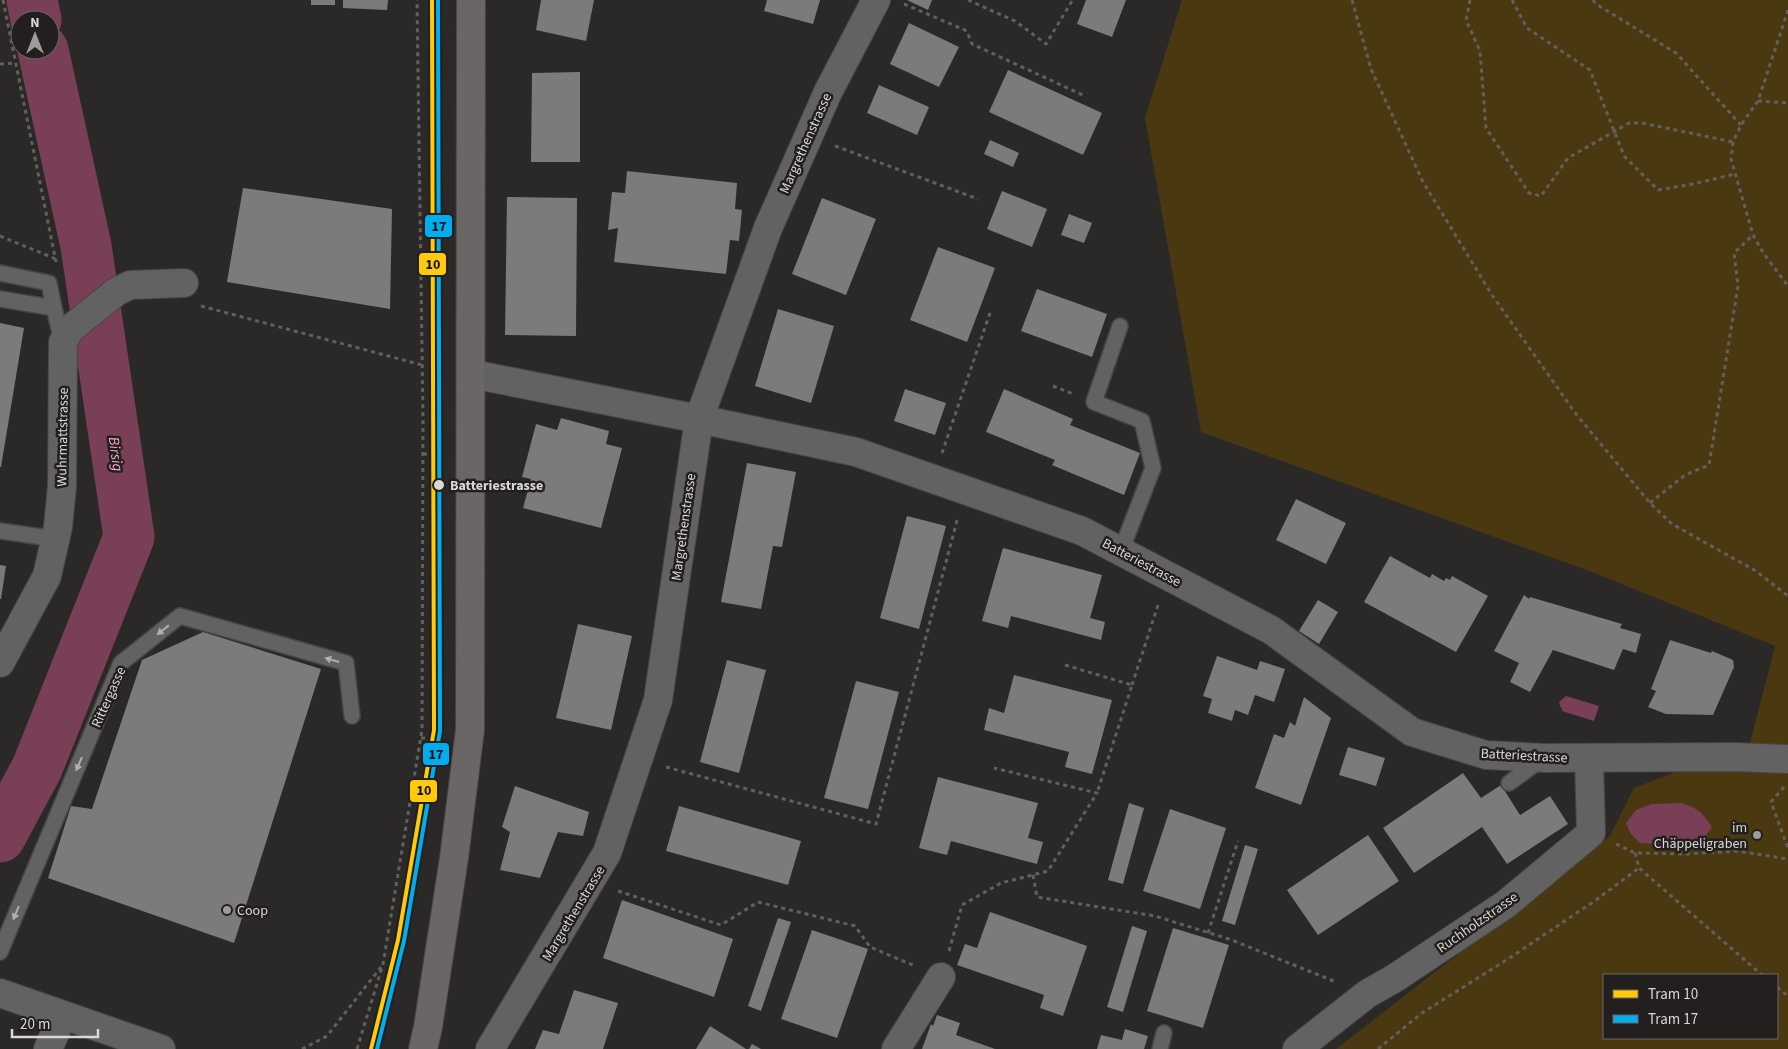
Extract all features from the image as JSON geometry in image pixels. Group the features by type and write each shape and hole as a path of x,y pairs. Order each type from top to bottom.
{"main road":[{"path":"423,1049 454,858 470,730 472,374 471,0"}],"street":[{"name":"Margrethenstrasse","path":"491,1048 607,853 640,760 658,700 699,419 768,228 828,92 876,0"},
{"path":"70,333 116,292 130,286 188,293"},
{"name":"Wuhrmattstrasse","path":"0,663 47,576 56,539 62,486 70,333"},
{"name":"Batteriestrasse","path":"472,374 856,452 1082,531 1270,630 1412,732 1486,755 1544,758 1733,757 1788,759"},
{"path":"1589,758 1591,833"},
{"name":"Ruchholzstrasse","path":"1297,1049 1366,994 1395,978 1506,904 1591,833"},
{"path":"896,1049 941,977"},
{"path":"0,993 161,1049"},
{"path":"48,1049 63,1016"}],"lane":[{"path":"0,273 49,283 54,308 70,333"},
{"path":"0,299 54,308"},
{"path":"1120,326 1094,402 1142,421 1153,468 1121,551"},
{"path":"0,531 56,539"},
{"name":"Rittergasse","path":"0,952 121,663 180,616 346,663 352,716"},
{"path":"1509,783 1544,758"},
{"path":"1160,1049 1164,1033"}],"path":[{"path":"3,0 58,268"},
{"path":"357,1049 383,964 422,730 422,366 417,0"},
{"path":"968,0 1015,21 1046,44 1072,2"},
{"path":"1352,0 1371,70 1423,182 1492,295 1576,414 1650,503 1672,524 1756,571 1788,596"},
{"path":"1470,0 1466,20 1480,51 1486,128 1529,192 1541,196 1568,158 1629,123 1642,123 1734,142"},
{"path":"1512,0 1528,28 1590,70 1624,156 1658,190 1735,174"},
{"path":"1593,0 1596,4 1676,53 1741,124"},
{"path":"904,4 967,31 972,44 1085,96"},
{"path":"1788,10 1758,101 1741,124 1734,142 1731,159 1753,235 1764,254 1788,286"},
{"path":"0,64 15,63"},
{"path":"1758,101 1788,104"},
{"path":"808,136 978,199"},
{"path":"1650,503 1686,475 1710,465 1738,286 1734,253 1753,235"},
{"path":"0,236 56,259"},
{"path":"188,293 422,366"},
{"path":"933,479 991,310"},
{"path":"640,760 876,824 965,490"},
{"path":"591,882 721,925 758,902 855,926 870,947 941,977 962,905 1001,883 1048,871 1097,793 1168,576"},
{"path":"1066,665 1132,685"},
{"path":"994,768 1097,793"},
{"path":"1788,783 1771,802 1788,848"},
{"path":"1591,833 1636,853 1687,854 1737,851 1788,859"},
{"path":"1208,933 1238,841"},
{"path":"1636,853 1639,868 1761,974"},
{"path":"1378,1049 1422,1013 1508,959 1596,900 1639,868"},
{"path":"1033,875 1037,897 1155,916 1266,952 1366,994"},
{"path":"302,1049 327,1036 383,964"},
{"path":"1778,988 1788,996"}],"shaded area":[{"path":"1182,0 1788,0 1788,1049 1336,1049 1610,836 1634,788 1750,743 1775,646 1587,570 1201,432 1145,118"},
{"path":"1566,696 1599,706 1594,721 1562,711 1559,702"},
{"path":"1680,803 1702,814 1712,827 1704,837 1690,843 1664,844 1640,843 1631,834 1626,823 1636,810 1652,804"}],"building":[{"path":"311,0 335,0 335,5 311,5"},
{"path":"343,0 388,0 387,10 343,8"},
{"path":"541,0 594,0 586,41 536,30"},
{"path":"767,0 820,0 813,24 764,11"},
{"path":"907,0 932,0 928,10"},
{"path":"1086,0 1126,0 1112,37 1077,24"},
{"path":"909,23 959,47 939,87 890,64"},
{"path":"1008,70 1102,113 1083,155 989,112"},
{"path":"580,72 580,162 531,162 532,73"},
{"path":"879,85 929,107 917,135 867,113"},
{"path":"990,140 1019,153 1013,167 984,154"},
{"path":"627,171 737,183 735,209 742,210 739,241 730,240 726,274 614,262 618,228 608,230 612,192 625,193"},
{"path":"243,188 392,209 390,309 227,282"},
{"path":"1002,191 1047,209 1032,247 987,229"},
{"path":"507,197 577,198 576,336 505,335"},
{"path":"822,198 876,219 846,295 792,274"},
{"path":"1069,214 1092,223 1084,243 1061,235"},
{"path":"938,247 995,268 967,342 910,320"},
{"path":"1037,289 1107,314 1092,357 1021,331"},
{"path":"778,309 834,326 811,403 755,386"},
{"path":"0,323 24,328 1,467 0,467"},
{"path":"905,389 946,403 935,435 894,421"},
{"path":"1004,389 1073,419 1070,425 1140,453 1124,495 1052,465 1055,460 986,432"},
{"path":"561,418 609,431 606,444 622,448 601,528 523,508 531,479 522,477 536,424 557,430"},
{"path":"747,463 796,472 782,547 773,546 761,609 721,602"},
{"path":"1296,499 1346,523 1326,564 1276,540"},
{"path":"907,516 946,526 919,629 880,618"},
{"path":"1003,548 1102,575 1090,618 1105,622 1101,640 1011,616 1008,628 982,621"},
{"path":"1390,556 1430,578 1432,574 1444,581 1446,578 1450,580 1452,576 1488,596 1456,652 1364,602"},
{"path":"0,565 6,566 1,599 0,599"},
{"path":"1524,595 1529,599 1530,597 1622,624 1620,628 1641,634 1636,653 1623,649 1614,670 1553,650 1530,692 1510,682 1519,663 1494,651"},
{"path":"1318,600 1338,612 1319,644 1299,631"},
{"path":"578,624 632,636 611,730 556,718"},
{"path":"203,632 321,669 234,943 48,878 71,806 92,809 142,660"},
{"path":"1670,640 1711,653 1712,651 1733,660 1734,667 1713,715 1666,714 1648,707 1656,691 1651,689"},
{"path":"1217,656 1257,670 1260,661 1285,669 1274,702 1255,695 1248,715 1235,710 1232,721 1208,713 1212,699 1203,696"},
{"path":"727,660 766,670 739,773 700,762"},
{"path":"1014,675 1112,700 1092,774 1065,767 1069,752 984,730 989,708 1004,713"},
{"path":"856,681 899,692 868,809 824,798"},
{"path":"1304,697 1331,718 1301,805 1255,788 1274,734 1284,738 1290,722 1295,726"},
{"path":"1348,747 1385,758 1376,786 1339,775"},
{"path":"1463,773 1481,798 1501,785 1520,815 1550,796 1568,824 1507,864 1482,827 1414,873 1383,828"},
{"path":"938,777 1038,803 1028,838 1043,842 1037,864 951,841 947,855 919,848"},
{"path":"515,786 589,812 583,836 558,832 540,878 500,870 510,832 502,827"},
{"path":"1129,803 1144,808 1123,884 1108,880"},
{"path":"679,806 801,841 788,885 666,851"},
{"path":"1170,809 1226,828 1200,909 1143,891"},
{"path":"1368,835 1399,881 1318,935 1287,890"},
{"path":"1245,845 1258,849 1235,925 1222,921"},
{"path":"622,900 733,939 714,997 603,958"},
{"path":"990,912 1087,946 1063,1016 1040,1008 1044,995 957,965 965,944 977,948"},
{"path":"778,918 791,922 761,1011 748,1006"},
{"path":"1132,926 1147,931 1123,1012 1107,1007"},
{"path":"1173,928 1229,945 1203,1028 1147,1011"},
{"path":"812,930 868,949 837,1038 781,1019"},
{"path":"574,990 618,1003 603,1049 535,1049 543,1030 559,1034"},
{"path":"937,1015 960,1023 956,1035 995,1049 922,1049 931,1024 933,1026"},
{"path":"710,1026 737,1043 746,1049 696,1049"},
{"path":"1125,1029 1148,1036 1144,1049 1097,1049 1101,1035 1122,1040"},
{"path":"752,1044 761,1049 749,1049"}],"waterway":[{"name":"Birsig","path":"32,0 34,10"},
{"name":"Birsig","path":"0,837 37,768 129,537 86,246 45,60"}],"tram line":[{"name":"10","path":"371,1049 398,940 434,730 432,0"},
{"name":"17","path":"377,1049 404,941 440,731 438,0"}],"place":[{"name":"Batteriestrasse","path":"439,485"},
{"name":"im Chäppeligraben","path":"1757,835"},
{"name":"Coop","path":"227,910"}]}
